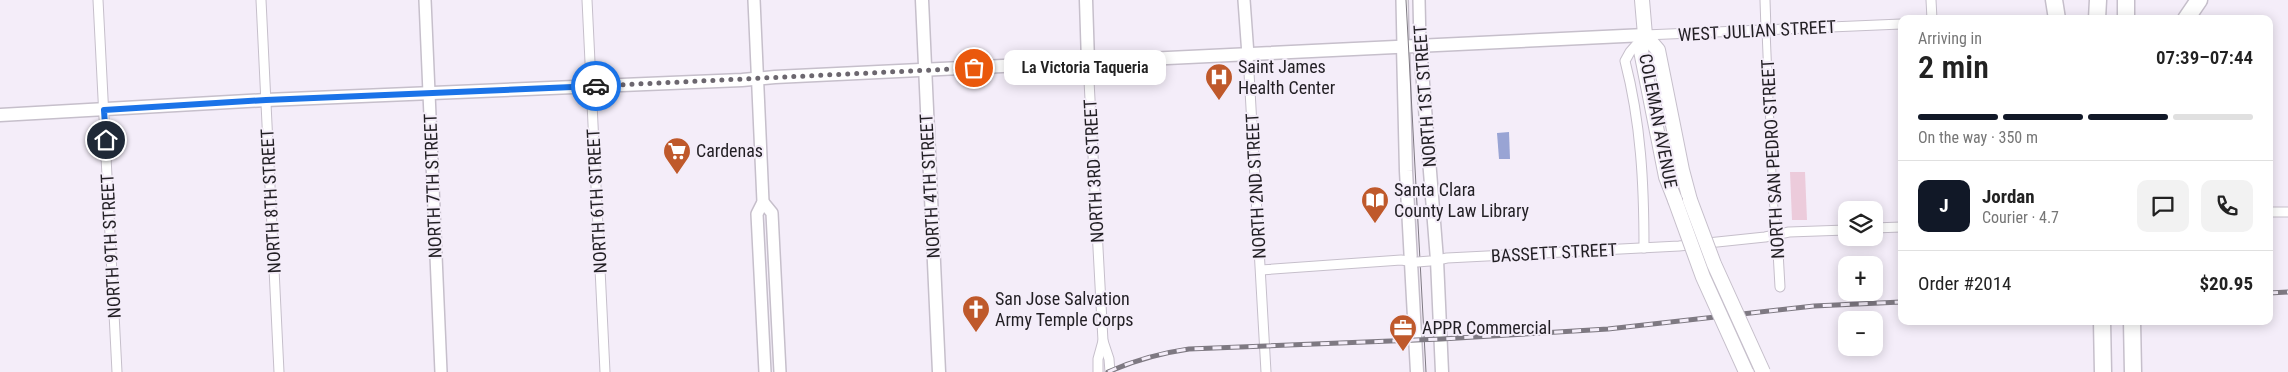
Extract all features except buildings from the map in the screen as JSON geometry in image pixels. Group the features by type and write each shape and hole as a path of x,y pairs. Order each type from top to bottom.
{"highway":[{"path":"2054,0 2056,15"},
{"path":"2097,15 2098,0"},
{"path":"2126,0 2126,15"},
{"path":"2189,15 2199,0"},
{"path":"2101,325 2103,372"},
{"path":"2132,325 2133,372"},
{"path":"2143,325 2144,372"}],"main road":[{"name":"NORTH 4TH STREET","path":"922,0 939,372"},
{"name":"NORTH 3RD STREET","path":"1086,0 1088,62"},
{"path":"1642,0 1645,35"},
{"name":"WEST JULIAN STREET","path":"0,115 266,100 1645,35"},
{"name":"COLEMAN AVENUE","path":"1645,35 1658,50 1682,170 1690,200 1714,264 1763,372"},
{"name":"COLEMAN AVENUE","path":"1645,35 1641,51 1665,169 1703,277 1746,372"},
{"name":"NORTH 1ST STREET","path":"1403,46 1414,262 1417,372"},
{"name":"NORTH 1ST STREET","path":"1420,46 1442,372"}],"street":[{"name":"NORTH 9TH STREET","path":"98,0 117,372"},
{"name":"NORTH 8TH STREET","path":"261,0 279,372"},
{"name":"NORTH 7TH STREET","path":"425,0 441,372"},
{"name":"NORTH 6TH STREET","path":"587,0 604,372"},
{"path":"754,0 763,202 757,214 765,372"},
{"name":"NORTH 2ND STREET","path":"1244,0 1266,372"},
{"name":"NORTH 1ST STREET","path":"1402,0 1403,46"},
{"name":"NORTH 1ST STREET","path":"1419,0 1420,46"},
{"name":"NORTH SAN PEDRO STREET","path":"1765,0 1780,287"},
{"path":"1932,0 1932,15"},
{"name":"WEST JULIAN STREET","path":"1645,35 1898,24"},
{"path":"1644,248 1644,182 1638,130 1626,61 1630,52 1645,35"},
{"name":"NORTH 3RD STREET","path":"1088,62 1103,341 1109,359 1110,372"},
{"path":"763,202 772,213 780,372"},
{"path":"2273,212 2288,212"},
{"path":"1883,228 1898,227"},
{"name":"BASSETT STREET","path":"1261,270 1401,260 1414,262 1434,261 1679,246 1778,234 1838,230"},
{"name":"NORTH 3RD STREET","path":"1098,372 1098,359 1103,341"}],"shaded area":[{"path":"1790,172 1805,172 1807,220 1792,220"}],"water":[{"path":"1509,132 1510,159 1499,159 1497,133"}],"tram line":[{"path":"1406,0 1426,372"}],"railway":[{"path":"2273,293 2288,292"},
{"path":"1108,372 1148,357 1189,349 1441,339 1608,329 1814,306 1898,302"}],"way so far":[{"path":"596,86 974,68"}],"place":[{"name":"La Victoria Taqueria","path":"974,68"},
{"name":"Saint James Health Center","path":"1219,101"},
{"name":"Cardenas","path":"677,175"},
{"name":"Santa Clara County Law Library","path":"1375,224"},
{"name":"San Jose Salvation Army Temple Corps","path":"976,333"},
{"name":"APPR Commercial","path":"1403,352"}],"route":[{"path":"106,140 104,110 266,100 596,86"}]}
